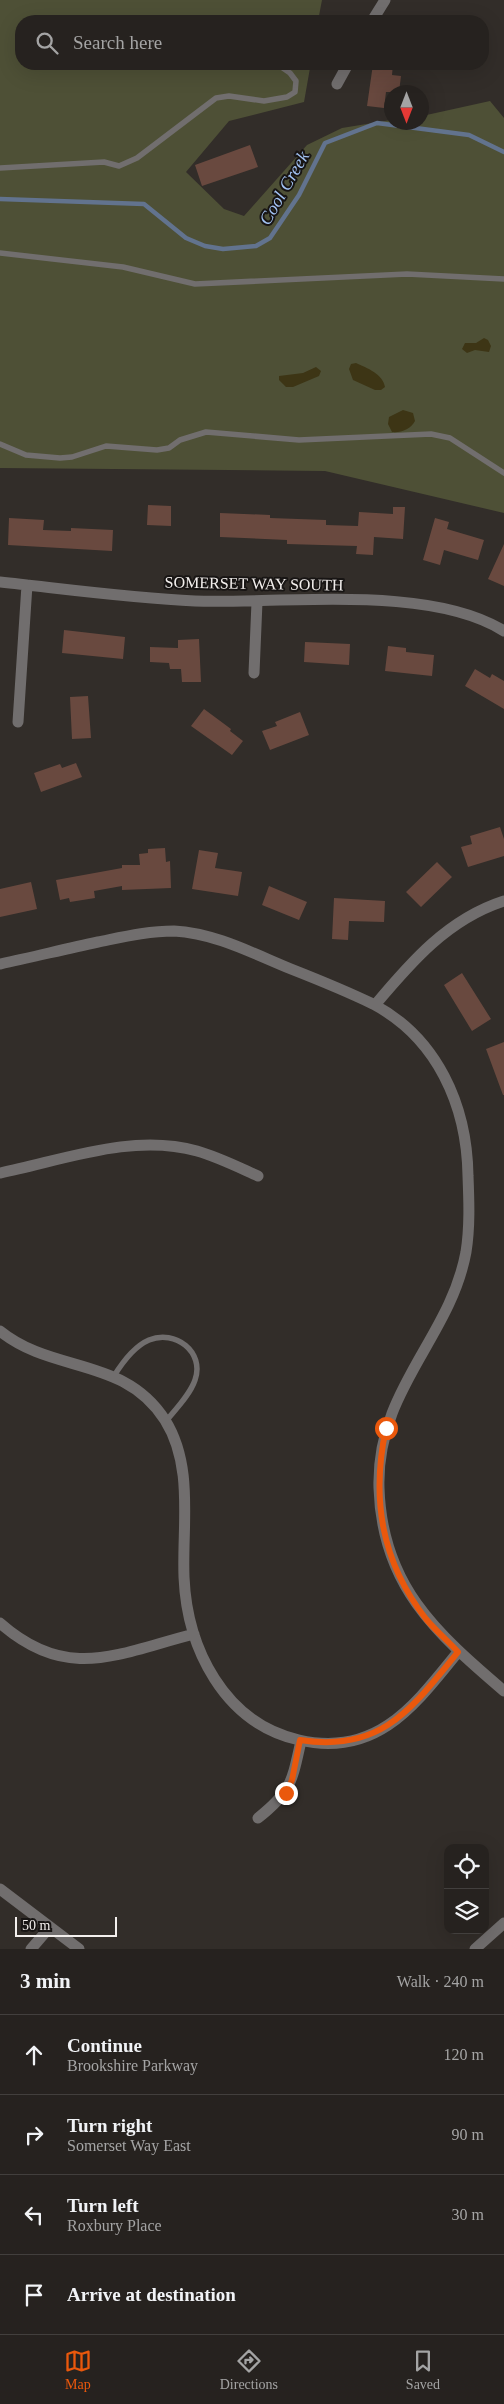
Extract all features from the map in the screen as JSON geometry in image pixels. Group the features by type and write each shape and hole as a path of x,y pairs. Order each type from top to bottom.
{"street":[{"path":"376,15 385,0"},
{"path":"337,84 345,70"},
{"name":"SOMERSET WAY SOUTH","path":"0,582 123,596 257,602 346,601 422,604 456,610 504,631"},
{"path":"18,722 26,585"},
{"path":"254,673 257,602"},
{"path":"375,1006 419,955 443,934 469,917 504,901"},
{"path":"0,964 134,935 158,932 193,933 230,944 375,1006 415,1036 436,1061 453,1091 466,1145 468,1231 461,1271 452,1295 394,1403 386,1428 379,1469 380,1511 392,1560 417,1606 458,1652 504,1690"},
{"path":"0,1173 112,1148 161,1145 198,1151 258,1176"},
{"path":"0,1331 12,1341 39,1354 114,1376 141,1394 166,1421 179,1454 183,1477 184,1579 194,1634 216,1682 235,1706 256,1723 285,1736 300,1740 345,1741 376,1733 406,1713 458,1652"},
{"path":"0,1623 34,1646 63,1656 87,1659 112,1657 194,1634"},
{"path":"258,1818 286,1793 292,1780 300,1740"},
{"path":"0,1889 79,1949"},
{"path":"474,1949 504,1923"},
{"path":"31,1949 50,1927"}],"lane":[{"path":"0,168 104,162 119,166 126,164 156,146 216,98 229,96 264,101 287,97 295,92 296,81 286,70"},
{"path":"0,254 123,267 195,284 407,274 504,279"},
{"path":"0,444 26,455 60,458 72,457 106,446 157,450 169,448 180,440 206,432 299,440 431,434 450,438 504,473"},
{"path":"114,1376 139,1346 148,1340 158,1337 171,1337 188,1347 196,1361 195,1380 166,1421"}],"green space":[{"path":"0,0 322,0 319,15 15,15 15,70 310,70 304,102 229,121 186,172 224,209 244,216 307,145 342,128 384,121 384,130 429,130 429,114 490,101 504,118 504,513 325,471 0,468"}],"sand":[{"path":"484,338 488,340 491,346 489,352 475,350 467,353 462,349 465,343 476,343"},
{"path":"356,363 378,375 384,382 385,387 381,390 375,390 353,380 349,369 351,364"},
{"path":"316,367 321,371 319,376 293,387 286,387 279,380 279,376 303,373"},
{"path":"403,410 413,413 415,421 405,430 392,432 388,424 389,417"}],"building":[{"path":"372,70 392,70 392,75 401,76 400,85 384,85 384,108 367,106"},
{"path":"250,145 258,167 202,186 195,165"},
{"path":"148,505 171,506 171,526 147,525"},
{"path":"393,507 405,507 403,539 374,537 373,555 356,554 357,546 287,544 287,540 220,537 220,513 270,515 270,518 326,520 326,525 358,526 359,512 393,514"},
{"path":"9,518 44,520 43,530 71,531 71,528 113,530 112,551 8,545"},
{"path":"435,518 449,522 447,529 484,540 478,560 444,550 440,565 423,560"},
{"path":"504,544 504,586 488,579"},
{"path":"64,630 125,637 123,659 62,653"},
{"path":"199,639 201,682 182,682 181,669 170,669 169,663 150,662 150,647 178,648 178,640"},
{"path":"305,642 350,644 349,665 304,662"},
{"path":"388,646 406,648 406,652 434,655 432,676 385,671"},
{"path":"475,669 490,678 492,674 504,681 504,709 465,686"},
{"path":"88,696 91,738 72,739 70,697"},
{"path":"204,709 231,729 230,731 243,741 232,755 191,726"},
{"path":"300,712 309,735 270,750 262,731 277,726 275,722"},
{"path":"76,763 82,777 41,792 34,773 60,764 62,768"},
{"path":"500,827 504,839 504,856 468,867 461,847 472,844 470,836"},
{"path":"165,848 166,862 170,861 171,888 122,890 122,886 94,891 95,898 70,902 69,898 60,900 56,880 122,868 122,865 140,865 139,854 148,853 148,849"},
{"path":"199,850 218,853 215,868 242,872 238,896 192,889"},
{"path":"437,862 452,877 421,907 406,892"},
{"path":"31,882 37,909 0,917 0,889"},
{"path":"269,886 307,902 299,920 262,905"},
{"path":"334,898 385,901 384,922 349,921 348,940 332,939"},
{"path":"462,973 491,1019 472,1031 444,985"},
{"path":"504,1042 504,1095 503,1095 486,1049"}],"waterway":[{"name":"Cool Creek","path":"0,199 144,204 186,238 205,246 223,249 256,246 270,238 299,195 325,143 377,123 469,135 504,152"}],"route":[{"path":"286,1793 292,1780 300,1740 313,1742 345,1741 376,1733 406,1713 420,1699 458,1652 417,1606 392,1560 380,1511 380,1454 386,1428"}]}
